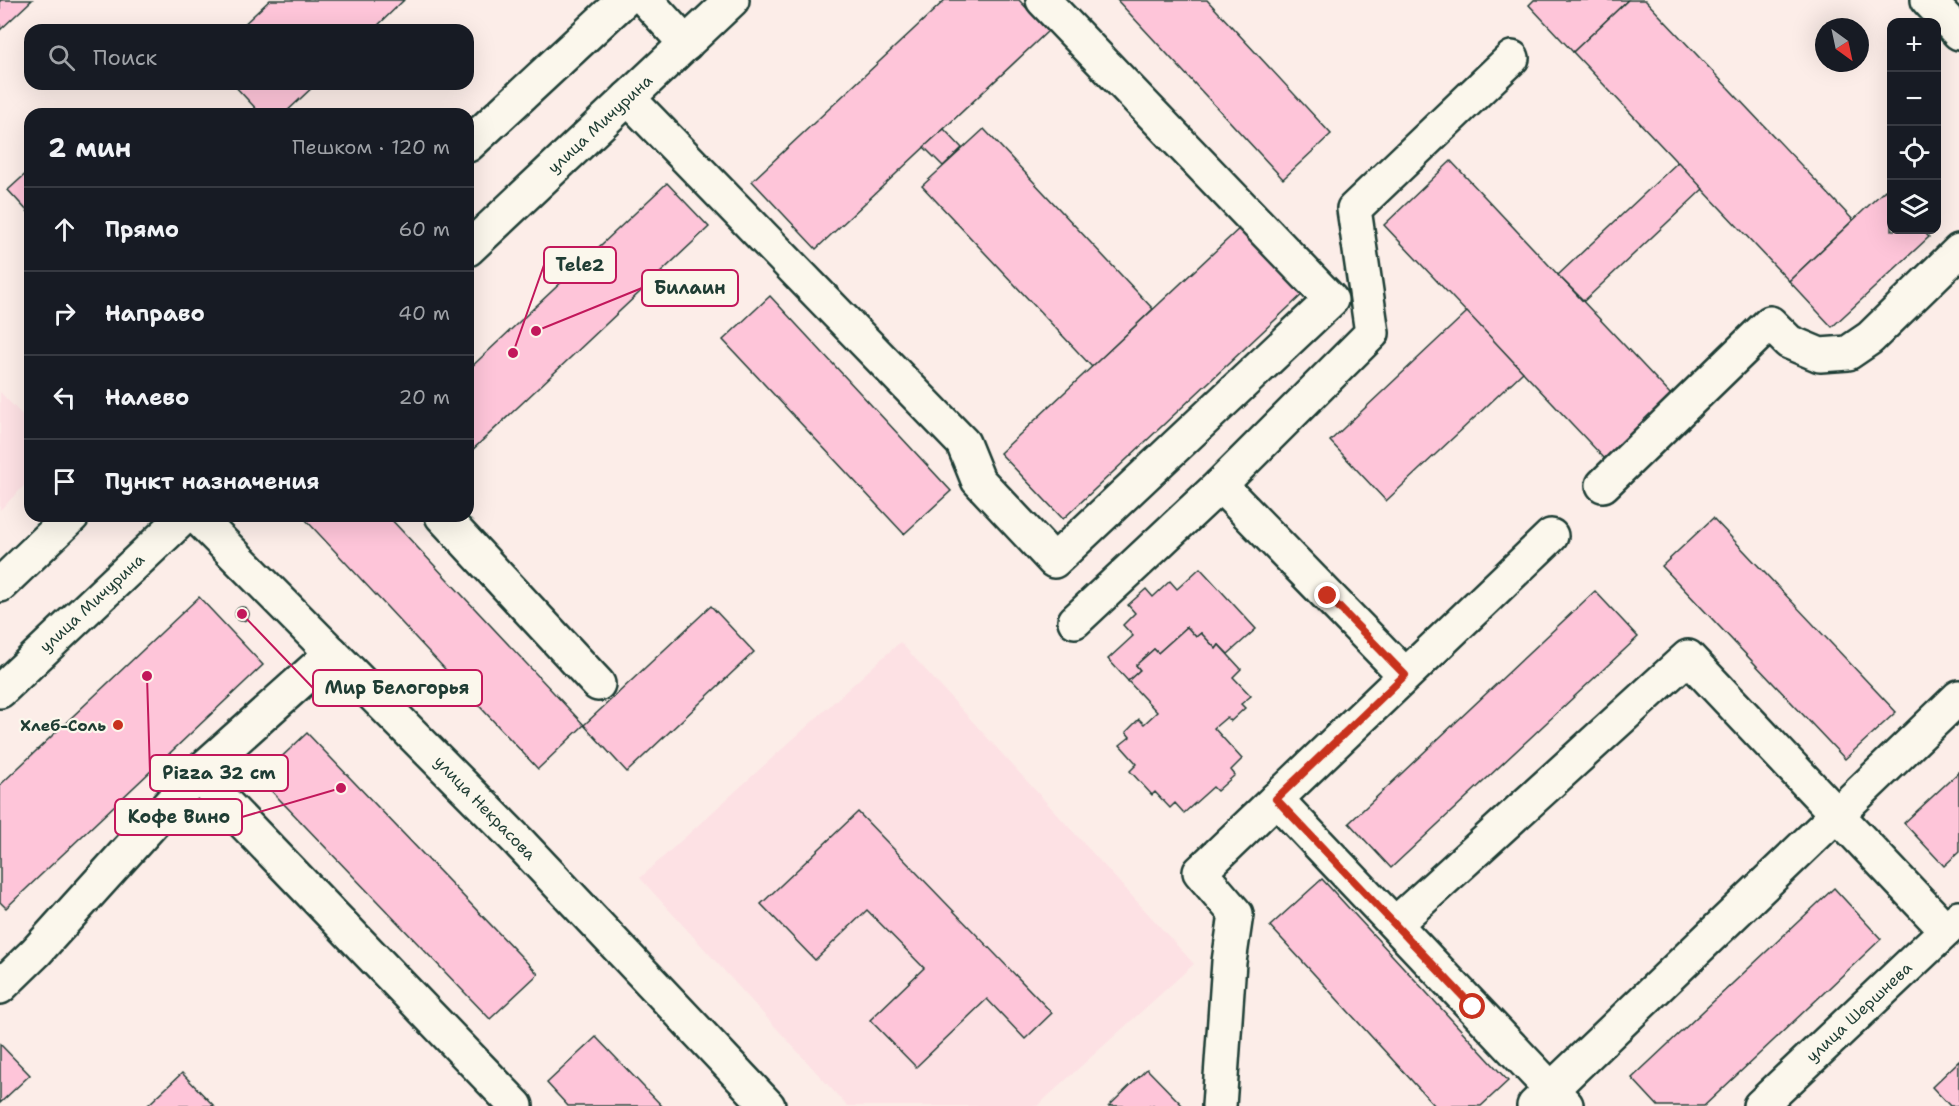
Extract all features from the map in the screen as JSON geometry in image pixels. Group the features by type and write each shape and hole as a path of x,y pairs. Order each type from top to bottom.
{"street":[{"path":"474,139 624,0"},
{"path":"646,0 686,44"},
{"name":"улица Мичурина","path":"474,243 732,0"},
{"path":"628,98 963,443 978,480 1054,561 1331,300 1043,0"},
{"path":"1928,0 1959,33"},
{"path":"1075,621 1220,485 1372,333 1354,209 1512,58"},
{"path":"1603,484 1770,322 1788,342 1820,355 1848,353 1870,338 1959,251"},
{"path":"1220,485 1405,675"},
{"path":"0,585 66,522"},
{"name":"улица Мичурина","path":"0,691 179,522"},
{"name":"улица Некрасова","path":"202,522 518,841 768,1106"},
{"path":"448,522 598,684"},
{"path":"1219,1106 1236,914 1200,872 1551,536"},
{"path":"0,987 36,952 197,774 332,653"},
{"path":"1395,924 1688,657 1838,814 1953,924"},
{"path":"1276,799 1395,924 1551,1101 1838,814 1959,697"},
{"path":"197,774 516,1106"},
{"name":"улица Шершнева","path":"1760,1106 1953,924"}],"shaded area":[{"path":"0,392 24,417 24,486 0,510"},
{"path":"900,642 1194,964 1037,1106 847,1106 640,878"}],"building":[{"path":"0,0 32,0 0,30"},
{"path":"270,0 404,0 379,24 244,24"},
{"path":"945,0 1019,0 1048,31 816,249 752,181"},
{"path":"1117,0 1207,0 1331,134 1283,179"},
{"path":"1534,0 1628,0 1573,52 1529,5"},
{"path":"1628,0 1645,0 1853,220 1789,281 1573,52"},
{"path":"239,90 310,90 290,108 255,108"},
{"path":"944,129 962,148 943,166 924,147"},
{"path":"984,129 1153,309 1092,367 922,186"},
{"path":"1451,161 1672,396 1605,459 1384,225"},
{"path":"1678,162 1703,189 1584,301 1558,275"},
{"path":"24,175 24,207 8,190"},
{"path":"667,183 709,227 474,448 474,364"},
{"path":"1885,190 1887,192 1887,234 1926,234 1929,237 1832,327 1789,281"},
{"path":"1243,225 1306,291 1063,519 1000,453"},
{"path":"770,296 951,491 904,534 723,340"},
{"path":"1467,312 1523,372 1386,501 1330,441"},
{"path":"1713,518 1896,712 1845,759 1662,566"},
{"path":"308,522 394,522 584,725 538,769"},
{"path":"1200,568 1256,629 1228,654 1219,645 1216,649 1201,633 1196,637 1187,627 1158,653 1154,649 1136,665 1140,670 1128,681 1108,659 1133,636 1123,625 1135,613 1128,605 1146,589 1153,597 1170,581 1177,589"},
{"path":"1595,591 1638,637 1391,868 1349,823"},
{"path":"199,597 263,665 6,908 0,902 0,785"},
{"path":"711,606 754,652 627,772 584,725"},
{"path":"239,607 245,607 249,614 245,621 239,621 235,617 235,611"},
{"path":"1187,627 1196,637 1201,633 1216,649 1219,645 1241,669 1233,677 1251,696 1241,704 1245,708 1231,721 1227,717 1214,728 1242,759 1231,770 1235,775 1217,791 1213,787 1184,813 1175,803 1170,808 1155,792 1152,795 1130,771 1137,764 1120,745 1130,737 1126,732 1139,719 1144,724 1157,712 1128,681 1140,670 1136,665 1154,649 1158,653"},
{"path":"307,733 538,974 490,1019 259,778"},
{"path":"1959,772 1959,852 1944,866 1904,823"},
{"path":"858,812 1052,1013 1025,1039 987,999 916,1067 870,1020 924,968 867,910 815,960 761,904"},
{"path":"1322,879 1508,1081 1481,1106 1435,1106 1270,926"},
{"path":"1834,888 1881,939 1704,1106 1658,1106 1632,1078"},
{"path":"596,1037 662,1106 568,1106 547,1083"},
{"path":"0,1044 30,1075 0,1103"},
{"path":"1959,1061 1959,1106 1950,1106 1932,1087"},
{"path":"1147,1069 1183,1106 1109,1106"},
{"path":"182,1073 214,1106 147,1106"}],"place":[{"name":"Билаин","path":"536,331"},
{"name":"Tele2","path":"513,353"},
{"name":"Мир Белогорья","path":"242,614"},
{"name":"Pizza 32 cm","path":"147,676"},
{"name":"Хлеб-Соль","path":"118,725"},
{"name":"Кофе Вино","path":"341,788"}],"route":[{"path":"1328,596 1405,675 1276,799 1473,1007"}]}
